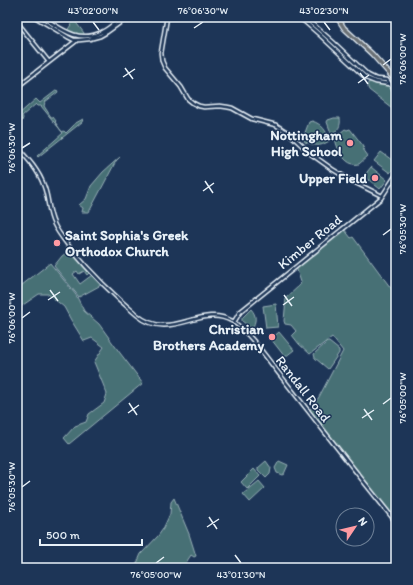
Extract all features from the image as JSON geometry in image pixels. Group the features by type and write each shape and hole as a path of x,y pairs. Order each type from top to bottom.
{"main road":[{"path":"337,17 344,28 372,54 396,81"}],"street":[{"path":"35,17 68,37 77,40 100,36 128,17"},
{"path":"42,17 69,34 82,36 102,32 122,17"},
{"path":"167,17 161,53 162,61 165,68 193,104 204,107 220,106 232,108 252,119 276,125 290,134 311,154 332,169 382,196"},
{"path":"297,17 320,35 366,78 376,82 390,84"},
{"path":"303,17 368,75 376,79 387,80 396,92"},
{"path":"17,22 49,62"},
{"path":"17,87 82,36"},
{"name":"Randall Road","path":"17,147 34,166 40,176 53,222 82,262 98,279 137,315 154,323 170,325 209,316 222,317 234,322 244,330 396,522"},
{"name":"Kimber Road","path":"234,322 244,308 382,196 396,175"}],"green space":[{"path":"74,20 84,35 75,35 67,31"},
{"path":"369,82 385,84 395,91 396,111 369,90 367,85"},
{"path":"57,90 58,92 45,102 44,106 61,130 41,106 36,104 22,116 22,121 18,115 36,99 40,103"},
{"path":"340,118 340,125 336,131 331,133 327,122 328,120"},
{"path":"83,119 82,122 38,157 37,156 63,133 62,132 64,131 66,133 74,124"},
{"path":"312,121 324,128 329,141 320,145 305,142 303,138 309,122"},
{"path":"345,129 350,129 364,147 363,149 368,156 359,164 349,163 343,157 337,145 335,138"},
{"path":"381,152 396,163 396,166 390,173 374,161"},
{"path":"120,157 116,161 89,212 82,212 83,208 79,205 86,199 91,186 103,172"},
{"name":"Upper Field","path":"371,167 387,180 380,189 364,176"},
{"path":"344,229 351,238 353,237 396,295 396,522 309,411 319,397 343,351 332,337 310,354 292,335 296,331 291,325 285,324 284,321 286,298 300,285 301,282 296,267"},
{"path":"69,251 72,251 89,273 87,275 84,271 79,274 77,271 73,274 80,284 92,275 101,285 79,297 54,266 62,256"},
{"path":"50,263 76,295 84,311 99,324 143,383 69,444 64,438 75,426 86,422 89,414 104,403 107,394 94,362 104,347 92,338 84,341 64,307 48,294 39,294 17,309 17,289"},
{"path":"276,304 278,327 266,328 263,306"},
{"path":"251,309 255,319 252,329 242,321 242,318"},
{"path":"279,332 294,350 285,357 271,339"},
{"path":"327,342 339,350 339,353 328,369 315,358 314,354"},
{"path":"266,461 271,468 270,474 266,478 258,470 258,468"},
{"path":"279,461 288,465 284,474 282,475 277,473 275,468"},
{"path":"254,469 260,476 247,489 241,482"},
{"path":"259,481 265,488 250,502 243,494"},
{"path":"174,498 189,534 196,556 194,557 191,555 184,568 135,568 141,554 163,529 170,514 171,502"}],"waterway":[{"path":"39,17 46,21"},
{"path":"120,20 124,17"},
{"path":"310,24 323,35"},
{"path":"59,29 64,32"},
{"path":"328,39 338,49"},
{"path":"343,53 354,64"},
{"path":"390,82 396,88"}],"place":[{"name":"Nottingham High School","path":"350,143"},
{"name":"Upper Field","path":"375,178"},
{"name":"Saint Sophia's Greek Orthodox Church","path":"57,243"},
{"name":"Christian Brothers Academy","path":"272,337"}]}
